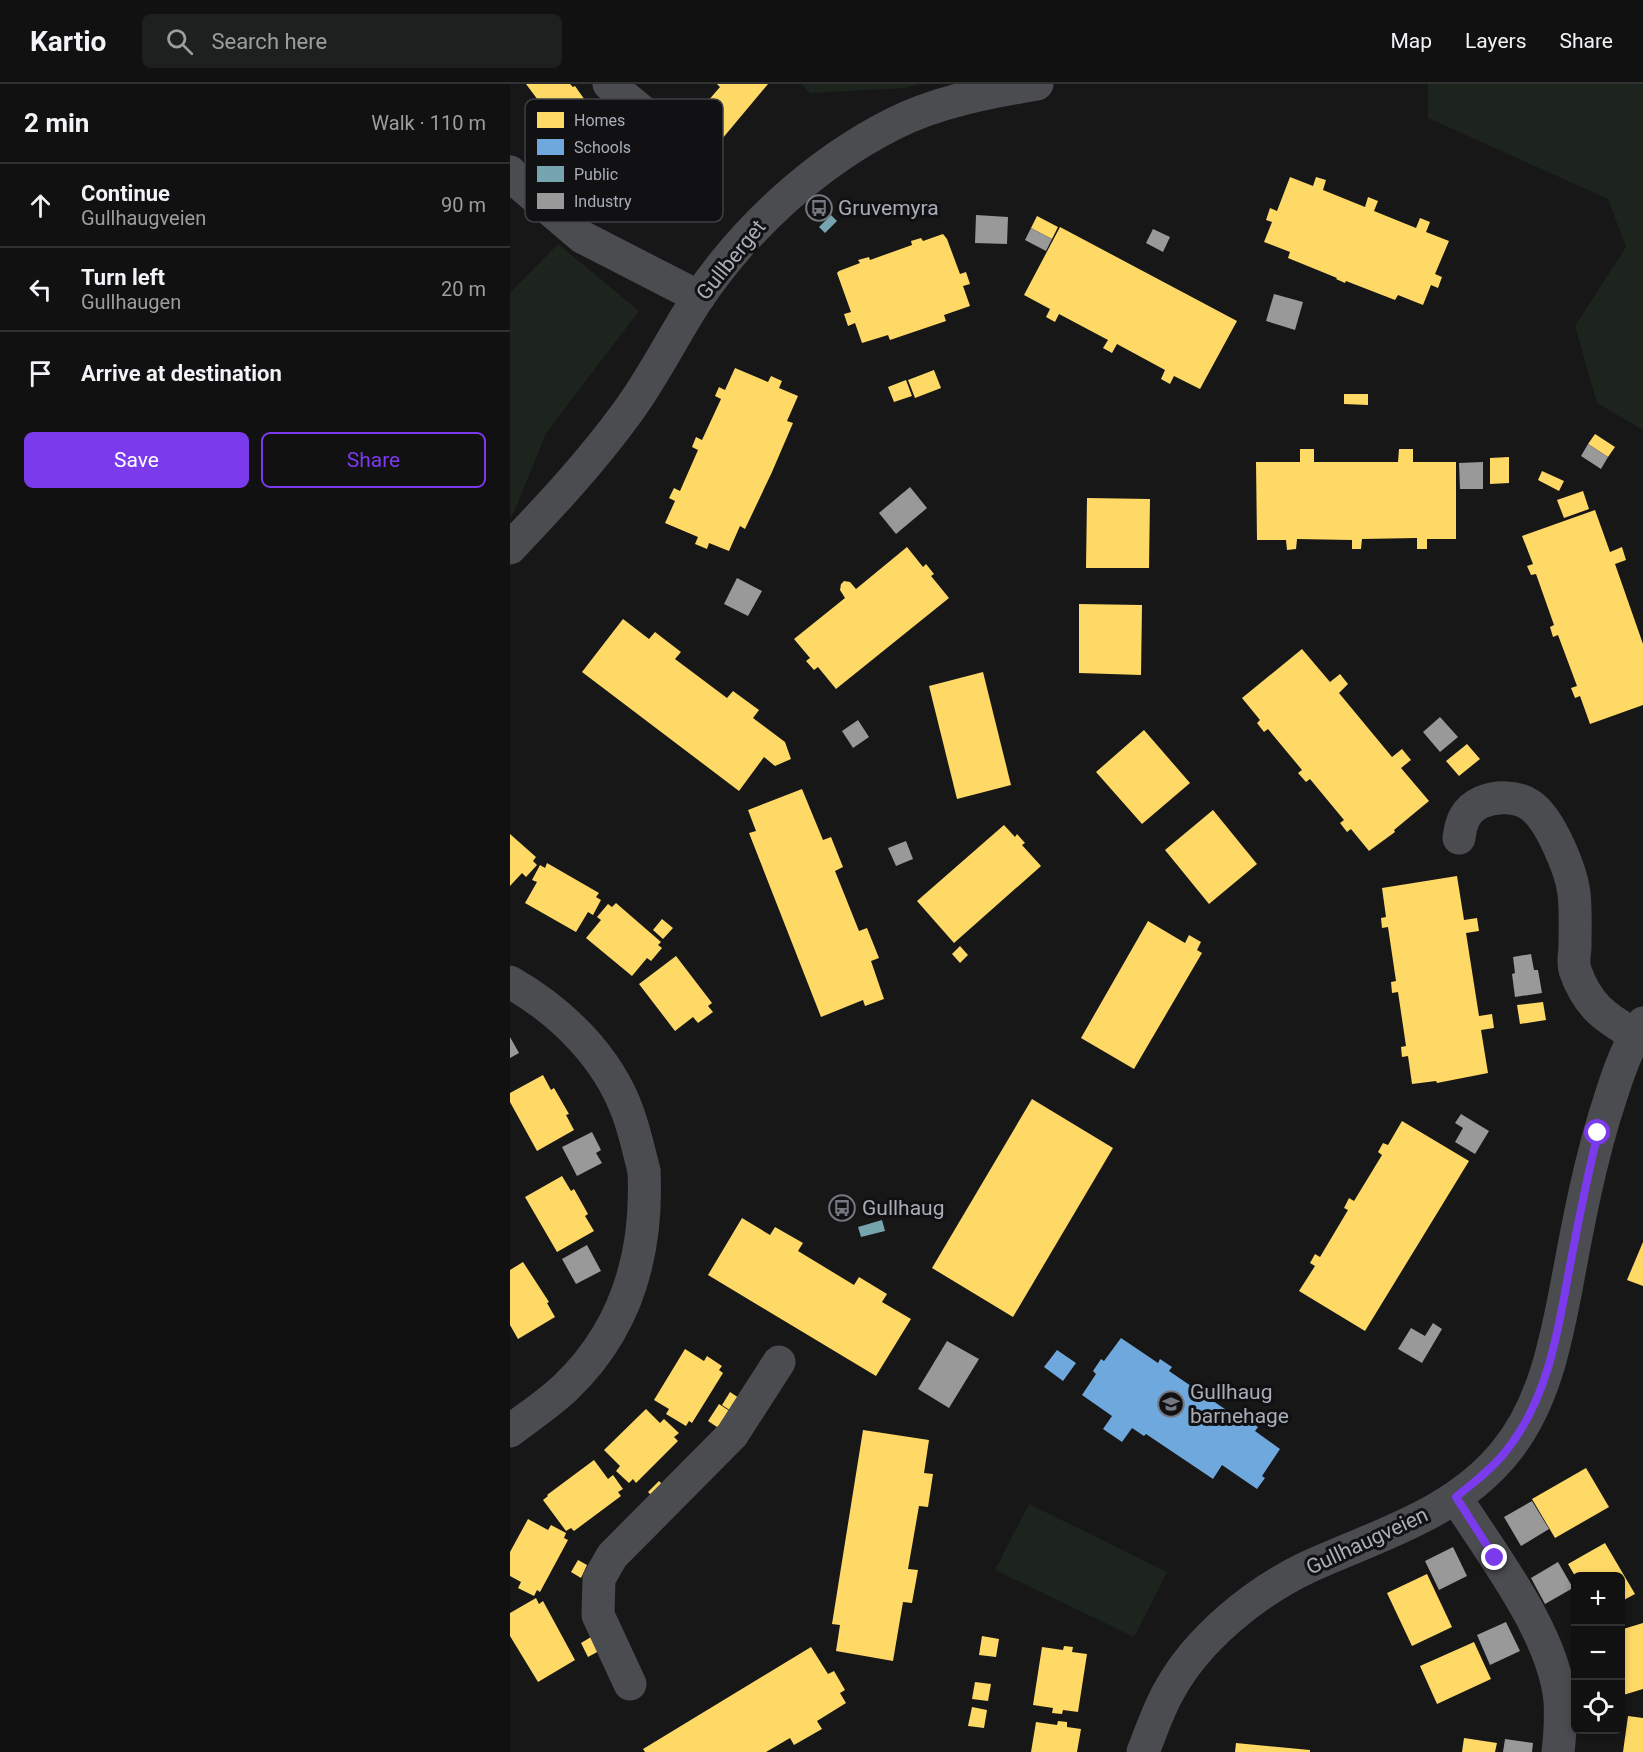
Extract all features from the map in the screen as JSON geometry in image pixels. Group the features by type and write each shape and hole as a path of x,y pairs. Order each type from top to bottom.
{"street":[{"path":"609,84 627,99"},
{"name":"Gullberget","path":"510,548 550,507 627,413 699,297 764,219 827,165 894,123 931,109 1037,84"},
{"path":"510,172 525,188"},
{"path":"564,222 582,237 699,297"},
{"name":"Gullhaugveien","path":"1143,1752 1169,1690 1195,1654 1217,1630 1280,1583 1308,1568 1418,1520 1456,1497 1484,1474 1506,1451 1529,1415 1548,1371 1558,1330 1588,1170 1615,1083 1639,1029 1611,1021 1588,1000 1574,968 1574,891 1562,852 1546,821 1530,804 1510,798 1491,798 1473,806 1461,821 1459,838"},
{"path":"510,982 536,998 561,1018 585,1043 608,1073 628,1112 644,1171 646,1198 641,1247 635,1274 624,1303 589,1363 563,1390 510,1431"},
{"path":"630,1684 598,1615 599,1580 612,1556 732,1434 779,1362"},
{"path":"1456,1497 1529,1612 1546,1649 1560,1701 1558,1752"}],"shaded area":[{"path":"802,84 919,84 905,88 810,93"},
{"path":"1428,84 1643,84 1643,430 1597,403 1575,326 1626,247 1608,199 1428,118"},
{"path":"558,244 639,311 546,433 510,517 510,293"},
{"path":"1029,1504 1167,1572 1134,1637 995,1570"}],"building: Homes":[{"path":"526,84 570,84 575,86 584,99 537,99"},
{"path":"717,84 768,84 723,138 723,99 710,99 720,87"},
{"path":"1290,177 1313,186 1316,177 1326,180 1323,190 1365,207 1368,197 1378,201 1374,211 1416,228 1420,218 1430,222 1426,232 1449,241 1435,274 1442,277 1438,288 1431,285 1423,305 1398,295 1395,300 1346,281 1345,283 1288,258 1290,252 1264,242 1272,222 1266,220 1270,208 1277,211"},
{"path":"1037,216 1058,227 1052,239 1031,228"},
{"path":"1060,227 1237,321 1200,389 1174,376 1170,384 1161,379 1165,370 1117,344 1112,353 1103,348 1108,340 1059,314 1055,322 1046,317 1050,309 1024,295"},
{"path":"943,234 960,274 966,272 970,284 963,286 970,306 944,315 946,321 890,340 888,335 862,343 855,323 848,326 844,314 851,312 837,273 860,263 858,260 869,257 870,260 912,245 911,241 921,238 923,241"},
{"path":"735,368 768,382 771,376 782,381 779,388 798,396 787,421 793,423 745,529 740,526 729,551 709,543 707,549 695,544 698,537 665,523 675,501 669,498 674,488 680,491 698,450 692,447 696,437 702,440 721,399 715,396 719,387 725,390"},
{"path":"934,370 941,388 915,398 908,380"},
{"path":"906,380 912,396 894,402 888,387"},
{"path":"1344,394 1368,394 1368,405 1344,404"},
{"path":"1595,434 1615,447 1608,457 1588,444"},
{"path":"1300,449 1314,449 1314,462 1398,462 1399,449 1413,449 1413,462 1456,462 1456,539 1427,539 1427,549 1417,549 1417,538 1362,539 1361,549 1352,549 1352,540 1297,539 1296,549 1287,550 1286,540 1257,540 1256,462 1300,462"},
{"path":"1509,457 1509,483 1490,484 1490,458"},
{"path":"1542,471 1564,481 1559,491 1538,480"},
{"path":"1583,491 1589,509 1564,518 1557,500"},
{"path":"1087,498 1150,499 1149,568 1086,568"},
{"path":"1595,510 1610,552 1622,547 1626,560 1615,564 1643,644 1643,705 1590,724 1580,696 1575,698 1571,688 1577,686 1558,635 1553,637 1550,627 1554,625 1536,574 1531,575 1527,566 1533,564 1522,536"},
{"path":"907,547 923,567 926,564 934,574 931,576 949,598 836,689 818,667 814,670 806,661 810,658 794,639 845,598 840,590 844,581 850,582 856,589"},
{"path":"1079,604 1142,605 1141,675 1079,673"},
{"path":"623,619 649,639 655,632 681,652 675,659 727,698 733,691 759,710 753,718 785,742 791,759 775,766 764,757 739,791 582,672"},
{"path":"1302,649 1330,682 1340,674 1348,684 1339,693 1392,757 1402,749 1411,760 1401,768 1429,801 1394,830 1395,832 1369,851 1351,829 1347,832 1340,823 1344,820 1310,779 1306,782 1298,773 1302,770 1268,729 1264,732 1257,723 1260,720 1242,698"},
{"path":"983,672 1011,785 957,799 929,686"},
{"path":"1144,730 1190,783 1142,824 1096,772"},
{"path":"1467,744 1480,759 1459,776 1446,761"},
{"path":"802,789 823,840 831,837 843,867 835,871 859,931 867,928 879,958 871,961 884,999 865,1006 863,1000 821,1017 749,833 756,831 748,810"},
{"path":"1213,810 1257,864 1209,904 1165,850"},
{"path":"1004,825 1015,837 1017,834 1025,843 1022,845 1041,866 954,943 917,901"},
{"path":"510,834 536,857 533,861 537,865 526,877 522,873 510,886"},
{"path":"547,863 599,893 596,897 601,900 593,915 588,912 576,932 525,903 537,882 532,880 540,865 545,868"},
{"path":"1457,876 1464,920 1477,918 1479,931 1466,933 1479,1016 1492,1014 1494,1028 1481,1030 1488,1073 1437,1083 1436,1081 1412,1084 1408,1056 1402,1057 1401,1047 1406,1046 1398,992 1392,993 1391,982 1396,981 1388,927 1382,928 1381,918 1386,917 1382,888"},
{"path":"616,903 661,942 658,945 662,948 651,961 647,958 632,976 586,938 601,920 597,917 608,904 612,907"},
{"path":"662,919 673,928 663,939 653,930"},
{"path":"1148,921 1185,943 1189,935 1201,942 1197,950 1202,953 1134,1069 1081,1038"},
{"path":"960,946 968,955 960,963 952,954"},
{"path":"676,956 712,1003 708,1006 713,1012 698,1023 693,1017 675,1031 639,984"},
{"path":"1543,1002 1546,1020 1520,1024 1517,1005"},
{"path":"543,1075 551,1090 554,1088 569,1114 566,1115 574,1130 537,1151 510,1102 510,1093"},
{"path":"1032,1099 1113,1148 1013,1317 932,1268"},
{"path":"1402,1121 1469,1161 1365,1331 1299,1291 1315,1266 1310,1263 1315,1254 1320,1257 1348,1210 1344,1208 1349,1198 1354,1201 1382,1155 1378,1152 1383,1143 1388,1145"},
{"path":"562,1176 571,1191 574,1189 588,1214 585,1216 594,1231 557,1252 525,1197"},
{"path":"742,1218 770,1235 775,1227 803,1243 798,1251 854,1285 859,1277 887,1294 882,1302 911,1319 876,1376 708,1275"},
{"path":"1643,1242 1643,1286 1627,1280"},
{"path":"523,1262 549,1302 547,1303 555,1317 518,1339 510,1325 510,1270"},
{"path":"685,1349 704,1361 707,1356 722,1366 719,1370 723,1373 692,1423 689,1421 686,1426 666,1414 669,1409 654,1400"},
{"path":"730,1392 739,1398 731,1411 722,1405"},
{"path":"719,1404 731,1412 720,1429 708,1421"},
{"path":"646,1409 660,1423 664,1419 679,1433 674,1437 678,1441 636,1483 633,1479 629,1483 616,1471 620,1466 604,1450"},
{"path":"863,1430 929,1440 924,1473 933,1474 928,1507 919,1506 908,1569 918,1570 912,1603 903,1602 893,1661 836,1651 840,1625 832,1624"},
{"path":"594,1460 608,1479 613,1475 623,1489 618,1492 621,1496 574,1531 571,1528 566,1531 543,1500"},
{"path":"1586,1468 1609,1507 1555,1538 1532,1499"},
{"path":"659,1481 667,1489 656,1500 648,1492"},
{"path":"528,1519 548,1530 551,1525 566,1533 564,1538 568,1540 540,1592 537,1590 534,1596 518,1588 521,1582 510,1576 510,1552"},
{"path":"1605,1543 1622,1572 1573,1572 1568,1564"},
{"path":"578,1560 587,1565 581,1578 571,1572"},
{"path":"1427,1574 1452,1627 1412,1646 1387,1593"},
{"path":"1625,1577 1635,1594 1625,1599"},
{"path":"536,1598 539,1604 543,1601 575,1660 538,1682 510,1636 510,1613"},
{"path":"1643,1623 1643,1689 1625,1694 1625,1680 1625,1628"},
{"path":"982,1636 999,1639 996,1657 979,1655"},
{"path":"591,1637 599,1651 588,1657 581,1643"},
{"path":"1474,1642 1491,1679 1437,1704 1420,1666"},
{"path":"1064,1646 1073,1647 1072,1652 1087,1654 1078,1712 1063,1710 1062,1714 1052,1713 1053,1708 1033,1705 1042,1647 1063,1650"},
{"path":"811,1647 828,1674 834,1671 845,1690 840,1693 846,1703 817,1721 822,1729 794,1745 790,1738 766,1752 645,1752 643,1749"},
{"path":"975,1682 991,1684 988,1701 972,1699"},
{"path":"972,1707 987,1710 984,1728 968,1726"},
{"path":"1628,1716 1643,1718 1643,1752 1623,1752"},
{"path":"1058,1721 1067,1722 1067,1727 1081,1729 1077,1752 1031,1752 1036,1722 1057,1725"},
{"path":"1464,1738 1497,1743 1495,1752 1462,1752"},
{"path":"1236,1743 1310,1750 1310,1752 1235,1752"}],"building: Schools":[{"path":"1121,1338 1158,1363 1160,1359 1172,1367 1169,1371 1244,1422 1246,1419 1258,1427 1255,1431 1280,1449 1262,1476 1265,1478 1257,1489 1222,1465 1213,1479 1146,1434 1144,1436 1132,1428 1122,1442 1103,1429 1112,1416 1082,1395 1096,1374 1093,1371 1101,1359 1104,1361"},
{"path":"1057,1350 1076,1363 1063,1381 1044,1367"}],"building: Public":[{"path":"831,215 837,221 825,233 819,227"},
{"path":"882,1220 885,1231 861,1237 858,1227"}],"building: Industry":[{"path":"976,215 1008,217 1007,244 975,243"},
{"path":"1031,228 1052,239 1046,251 1025,240"},
{"path":"1153,229 1170,237 1163,252 1146,243"},
{"path":"1274,294 1303,302 1295,330 1266,321"},
{"path":"1588,444 1608,457 1601,469 1581,456"},
{"path":"1483,462 1483,489 1460,489 1459,463"},
{"path":"910,487 927,508 896,534 879,513"},
{"path":"737,578 762,591 748,616 724,604"},
{"path":"1440,717 1458,737 1440,752 1423,732"},
{"path":"858,720 869,737 853,748 842,731"},
{"path":"906,841 913,859 896,866 888,848"},
{"path":"1531,954 1534,970 1538,970 1542,993 1515,997 1512,974 1515,973 1513,957"},
{"path":"510,1037 519,1053 510,1058"},
{"path":"1461,1114 1489,1131 1475,1154 1455,1142 1463,1128 1455,1123"},
{"path":"592,1132 601,1150 596,1153 602,1163 577,1176 562,1147"},
{"path":"587,1245 601,1271 576,1284 562,1259"},
{"path":"1433,1323 1442,1329 1422,1363 1398,1349 1411,1328 1425,1336"},
{"path":"947,1341 979,1359 949,1408 918,1389"},
{"path":"1532,1501 1549,1529 1521,1546 1504,1517"},
{"path":"1453,1547 1467,1576 1439,1590 1425,1561"},
{"path":"1558,1562 1571,1585 1571,1589 1545,1604 1531,1578"},
{"path":"1506,1622 1520,1651 1490,1665 1477,1635"},
{"path":"1505,1739 1533,1743 1532,1752 1503,1752"}],"place":[{"name":"Gruvemyra","path":"819,208"},
{"name":"Gullhaug","path":"842,1208"},
{"name":"Gullhaug barnehage","path":"1171,1404"}],"route":[{"path":"1495,1558 1456,1497 1484,1474 1506,1451 1529,1415 1548,1371 1558,1330 1588,1170 1598,1133"}]}
